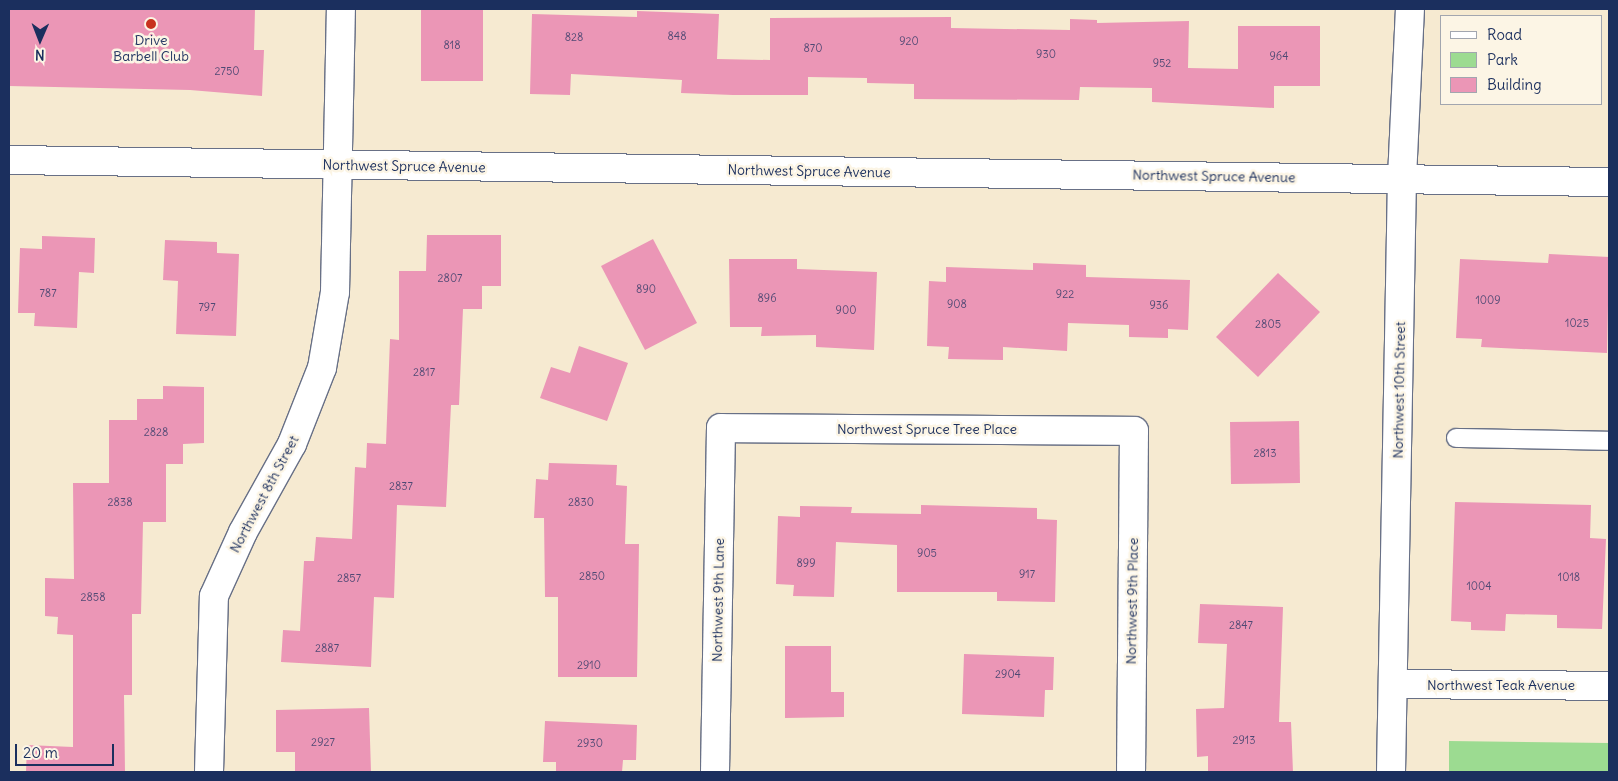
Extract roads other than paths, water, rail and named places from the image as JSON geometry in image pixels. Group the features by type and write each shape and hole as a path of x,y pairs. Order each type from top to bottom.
{"street":[{"name":"Northwest 8th Street","path":"208,772 214,596 242,532 292,444 322,368 335,292 341,9"},
{"name":"Northwest 10th Street","path":"1391,772 1402,178 1410,9"},
{"name":"Northwest Spruce Avenue","path":"9,160 1609,182"},
{"name":"Northwest Spruce Tree Place","path":"721,428 1134,431"},
{"name":"Northwest 9th Lane","path":"715,772 721,428"},
{"name":"Northwest 9th Place","path":"1131,772 1134,431"},
{"name":"Northwest Teak Avenue","path":"1394,684 1609,686"}],"lane":[{"path":"1456,438 1609,441"}],"place":[{"name":"Drive Barbell Club","path":"151,24"}]}
